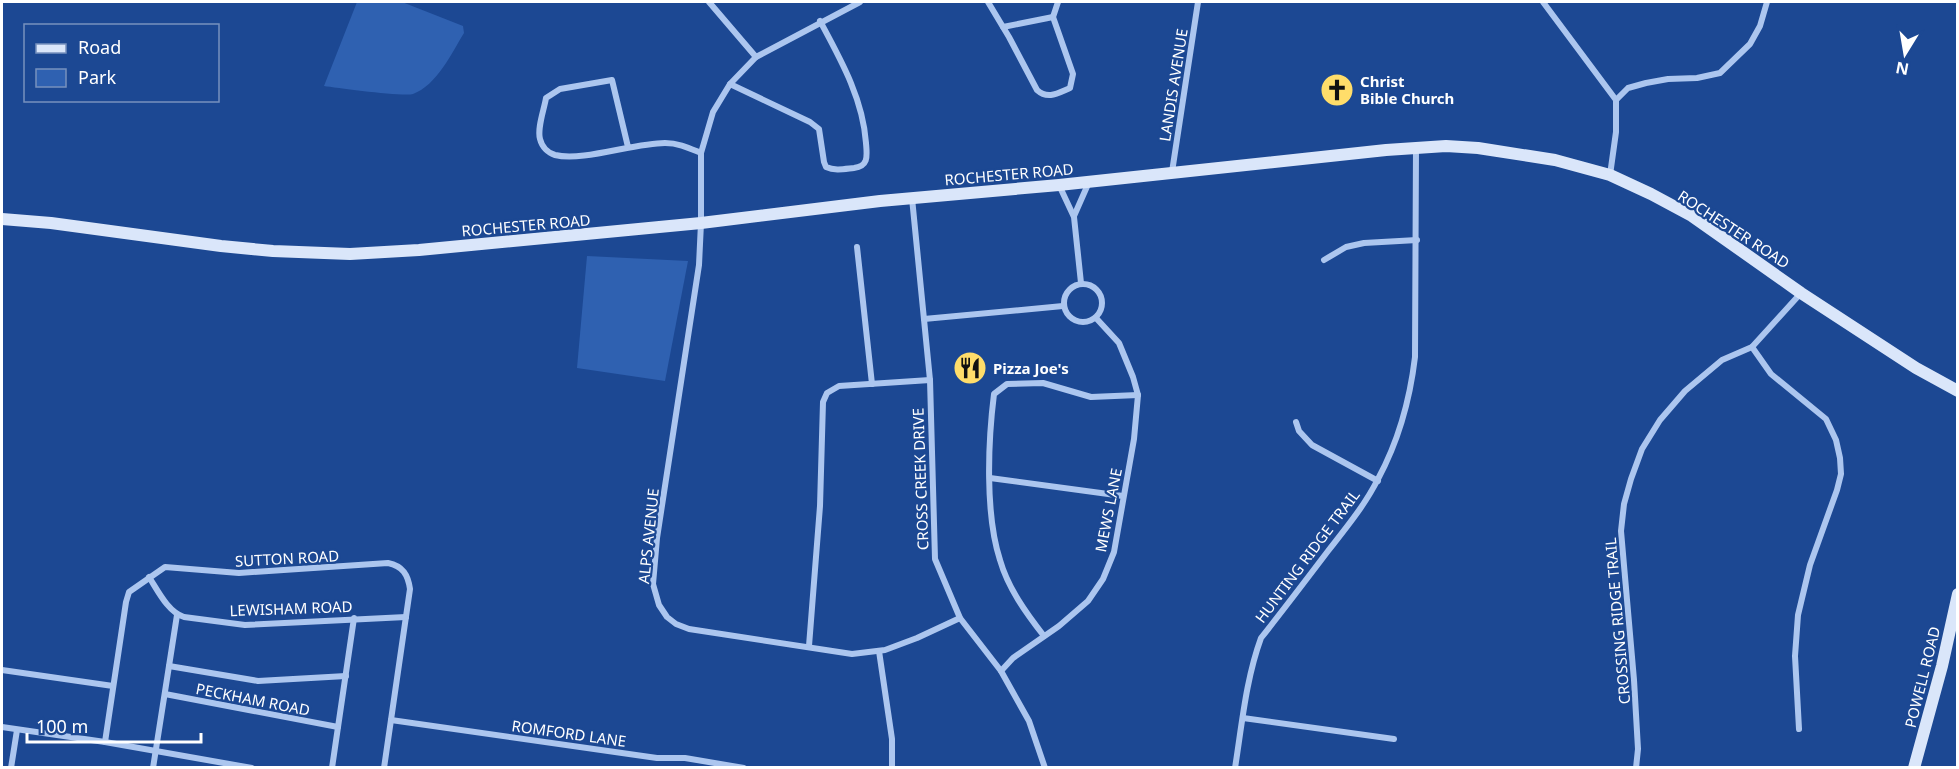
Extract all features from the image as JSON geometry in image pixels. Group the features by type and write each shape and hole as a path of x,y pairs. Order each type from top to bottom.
{"street":[{"path":"709,2 756,57"},
{"name":"ALPS AVENUE","path":"860,2 820,21 756,57 730,84 713,112 701,153 699,265 657,538 653,584 655,594 667,617 676,624 689,629 852,654 879,651 916,638 960,618"},
{"path":"988,2 1037,90 1043,96 1070,88 1072,82 1073,74 1053,17 1058,2"},
{"name":"LANDIS AVENUE","path":"1172,172 1198,2"},
{"path":"1543,2 1616,100 1616,132 1610,176"},
{"path":"1616,100 1628,88 1646,83 1668,79 1697,78 1720,73 1750,44 1760,26 1767,2"},
{"path":"1003,27 1053,17"},
{"path":"730,84 810,122 819,129 826,167 833,170 860,167 866,163 865,124 855,92 820,21"},
{"path":"628,147 612,80 560,89 546,98 539,136 542,146 558,156 628,147 678,144 701,153"},
{"name":"ROCHESTER ROAD","path":"2,219 51,223 221,246 350,254 419,250 701,223 912,198 1416,148 1478,148 1555,160 1610,176 1651,194 1692,216 1801,293 1916,368 1958,391"},
{"name":"HUNTING RIDGE TRAIL","path":"1234,768 1253,659 1261,638 1352,520 1378,481 1394,445 1412,380 1415,357 1416,148"},
{"path":"1074,217 1089,182"},
{"path":"1059,185 1074,217 1082,283"},
{"name":"CROSS CREEK DRIVE","path":"912,198 930,380 935,559 960,618 1001,671 1029,721 1045,768"},
{"path":"1324,260 1346,247 1364,243 1417,240"},
{"path":"857,247 872,384"},
{"path":"1082,283 1094,285 1101,295 1102,308 1096,318 1086,322 1076,321 1068,315 1063,306 1064,295 1071,286 1082,283"},
{"name":"CROSSING RIDGE TRAIL","path":"1636,768 1638,749 1635,692 1621,531 1624,504 1631,479 1642,449 1660,420 1684,391 1722,360 1752,347 1801,293"},
{"path":"924,319 1063,306"},
{"name":"MEWS LANE","path":"1001,671 1013,658 1088,601 1103,579 1114,552 1134,439 1138,395 1119,343 1096,318"},
{"path":"1752,347 1771,374 1826,419 1836,440 1840,458 1841,474 1837,490 1810,565 1798,615 1795,656 1799,729"},
{"path":"809,646 820,506 823,402 827,393 839,386 930,380"},
{"path":"1044,636 1023,608 1000,560 993,524 989,451 994,394 1007,384 1043,382 1099,398 1138,395"},
{"path":"1296,422 1299,431 1312,445 1378,481"},
{"path":"990,478 1123,496"},
{"name":"SUTTON ROAD","path":"105,742 126,602 129,592 149,577 165,567 239,573 388,564 398,565 405,571 410,589 384,768"},
{"path":"149,577 177,615 153,768"},
{"name":"POWELL ROAD","path":"1914,768 1942,666 1958,594"},
{"name":"LEWISHAM ROAD","path":"177,615 237,624 406,616"},
{"path":"332,768 354,618"},
{"path":"879,651 892,739 892,768"},
{"path":"169,666 258,681 346,676"},
{"path":"2,670 113,686"},
{"name":"PECKHAM ROAD","path":"165,694 338,727"},
{"path":"1243,718 1394,739"},
{"name":"ROMFORD LANE","path":"391,720 657,758 685,758 744,768"},
{"path":"2,728 105,742 222,765 252,768"},
{"path":"11,768 17,730"},
{"path":"656,768 657,758"}],"green space":[{"path":"357,2 402,2 463,26 464,33 436,76 422,90 413,94 324,86"},
{"path":"587,256 688,261 665,381 577,368"}],"place":[{"name":"Christ Bible Church","path":"1337,90"},
{"name":"Pizza Joe's","path":"970,368"}]}
